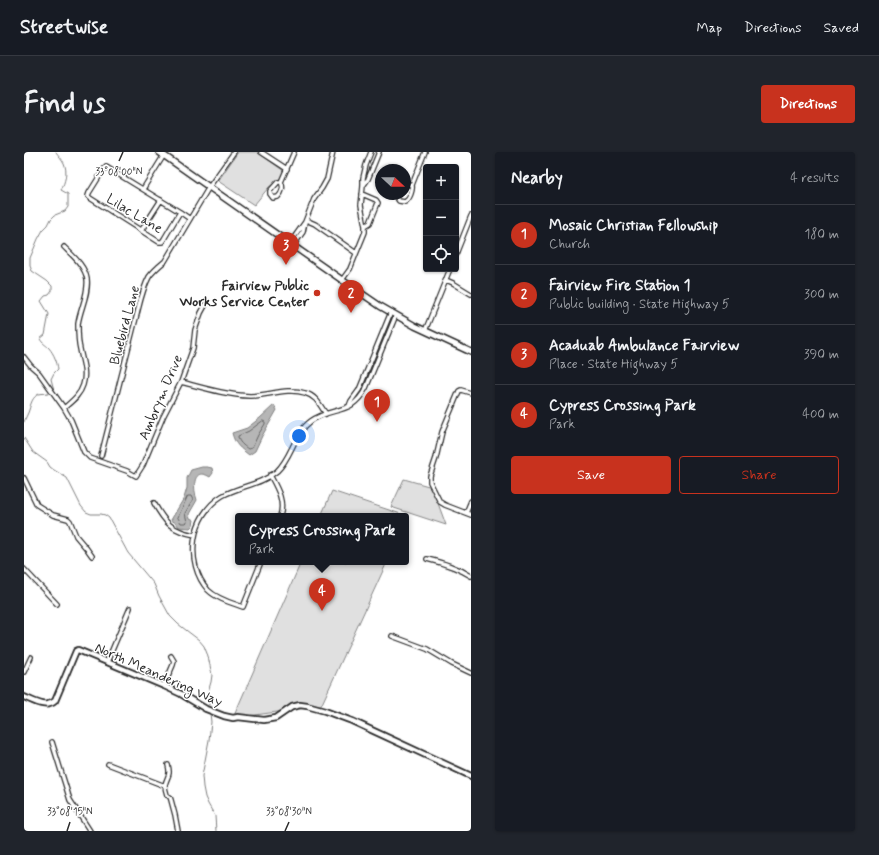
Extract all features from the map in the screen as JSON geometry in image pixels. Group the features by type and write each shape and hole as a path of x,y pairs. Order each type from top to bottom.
{"main road":[{"path":"159,152 393,314 425,331 471,352"}],"street":[{"name":"Bluebird Lane","path":"101,456 142,295 149,278 165,261 209,187 234,152"},
{"path":"260,152 287,169"},
{"path":"281,182 283,188 280,195 273,198 270,191 278,182 281,182 294,152"},
{"path":"292,244 302,232 314,199 327,180 333,152"},
{"path":"342,280 350,269 364,236 365,226 361,205 363,186 362,178 371,152"},
{"path":"363,186 368,179 378,152"},
{"path":"411,192 413,188 412,185 425,152"},
{"path":"164,156 143,189 190,219"},
{"name":"Lilac Lane","path":"143,189 106,167 88,196 159,242 162,242 180,212"},
{"path":"362,194 378,201 370,223 365,226"},
{"path":"142,231 161,200"},
{"path":"398,200 403,202 408,200"},
{"path":"459,246 471,216"},
{"path":"306,221 315,224 356,253"},
{"path":"24,357 31,366 40,373 64,408 76,399 84,384 85,366 80,348 78,324 87,287 87,278 82,266 64,247"},
{"path":"425,331 449,272"},
{"path":"446,280 471,294"},
{"name":"Ambrym Drive","path":"64,408 71,420 84,452 90,458 127,471 136,476 181,382 192,348 195,330 207,302"},
{"path":"260,565 243,607 215,595 208,590 199,577 195,566 193,550 198,525 205,513 222,496 262,481 277,471 286,461 303,428 310,422 316,418 354,404 363,395 393,314"},
{"path":"181,382 217,391 251,396 297,391 311,395 326,414"},
{"path":"471,393 461,390 458,391 445,424 430,476 430,482 440,502 471,515"},
{"path":"270,475 279,492 281,501 281,513"},
{"path":"24,478 37,505 53,515 68,519 76,536 92,556"},
{"path":"466,513 471,501"},
{"path":"154,502 169,525 185,533 195,535"},
{"path":"427,559 449,565 471,576"},
{"path":"24,568 57,604"},
{"path":"107,662 130,608"},
{"path":"392,636 427,649 471,673"},
{"name":"North Meandering Way","path":"24,697 45,705 51,704 55,701 78,650 164,686 206,709 224,716 264,720 276,718 292,707 300,705 325,711 352,721 471,776"},
{"path":"164,686 174,661 171,656"},
{"path":"24,672 30,657"},
{"path":"52,742 70,800 90,831"},
{"path":"108,764 165,786"},
{"path":"168,765 170,771 165,786 167,795 171,800 178,831"}],"shaded area":[{"path":"238,152 257,152 284,171 282,177 269,187 254,205 218,181"},
{"path":"404,479 432,487 446,525 391,507"},
{"path":"332,491 398,513 322,513"},
{"path":"300,565 386,565 321,706 233,718"}],"water":[{"path":"274,405 277,410 255,451 249,455 236,443 232,433 247,428"},
{"path":"202,467 212,468 213,473 210,477 200,474 195,480 197,500 189,514 190,518 194,520 193,525 190,528 179,527 171,520 184,498 187,488 187,478 191,470"}],"waterway":[{"path":"54,390 51,379 58,369 57,364 51,350 40,339 45,335 49,314 41,301 52,291 52,286 32,271 30,266 30,258 38,239 51,219 55,215 65,211 68,207 68,194 61,190 66,177 66,170 64,163 56,152"},
{"path":"24,422 35,397 39,394 51,392"},
{"path":"24,438 33,452 47,462 50,467 67,478 81,506 86,512 105,515 109,518 128,553 154,584 170,616 204,646 212,675 208,692 209,705"},
{"path":"210,713 211,722 209,740 202,776 205,797 215,816 216,831"}],"place":[{"name":"Acaduab Ambulance Fairview","path":"286,265"},
{"name":"Fairview Public Works Service Center","path":"317,293"},
{"name":"Fairview Fire Station 1","path":"351,313"},
{"name":"Mosaic Christian Fellowship","path":"377,422"},
{"name":"Cypress Crossing Park","path":"322,611"}]}
